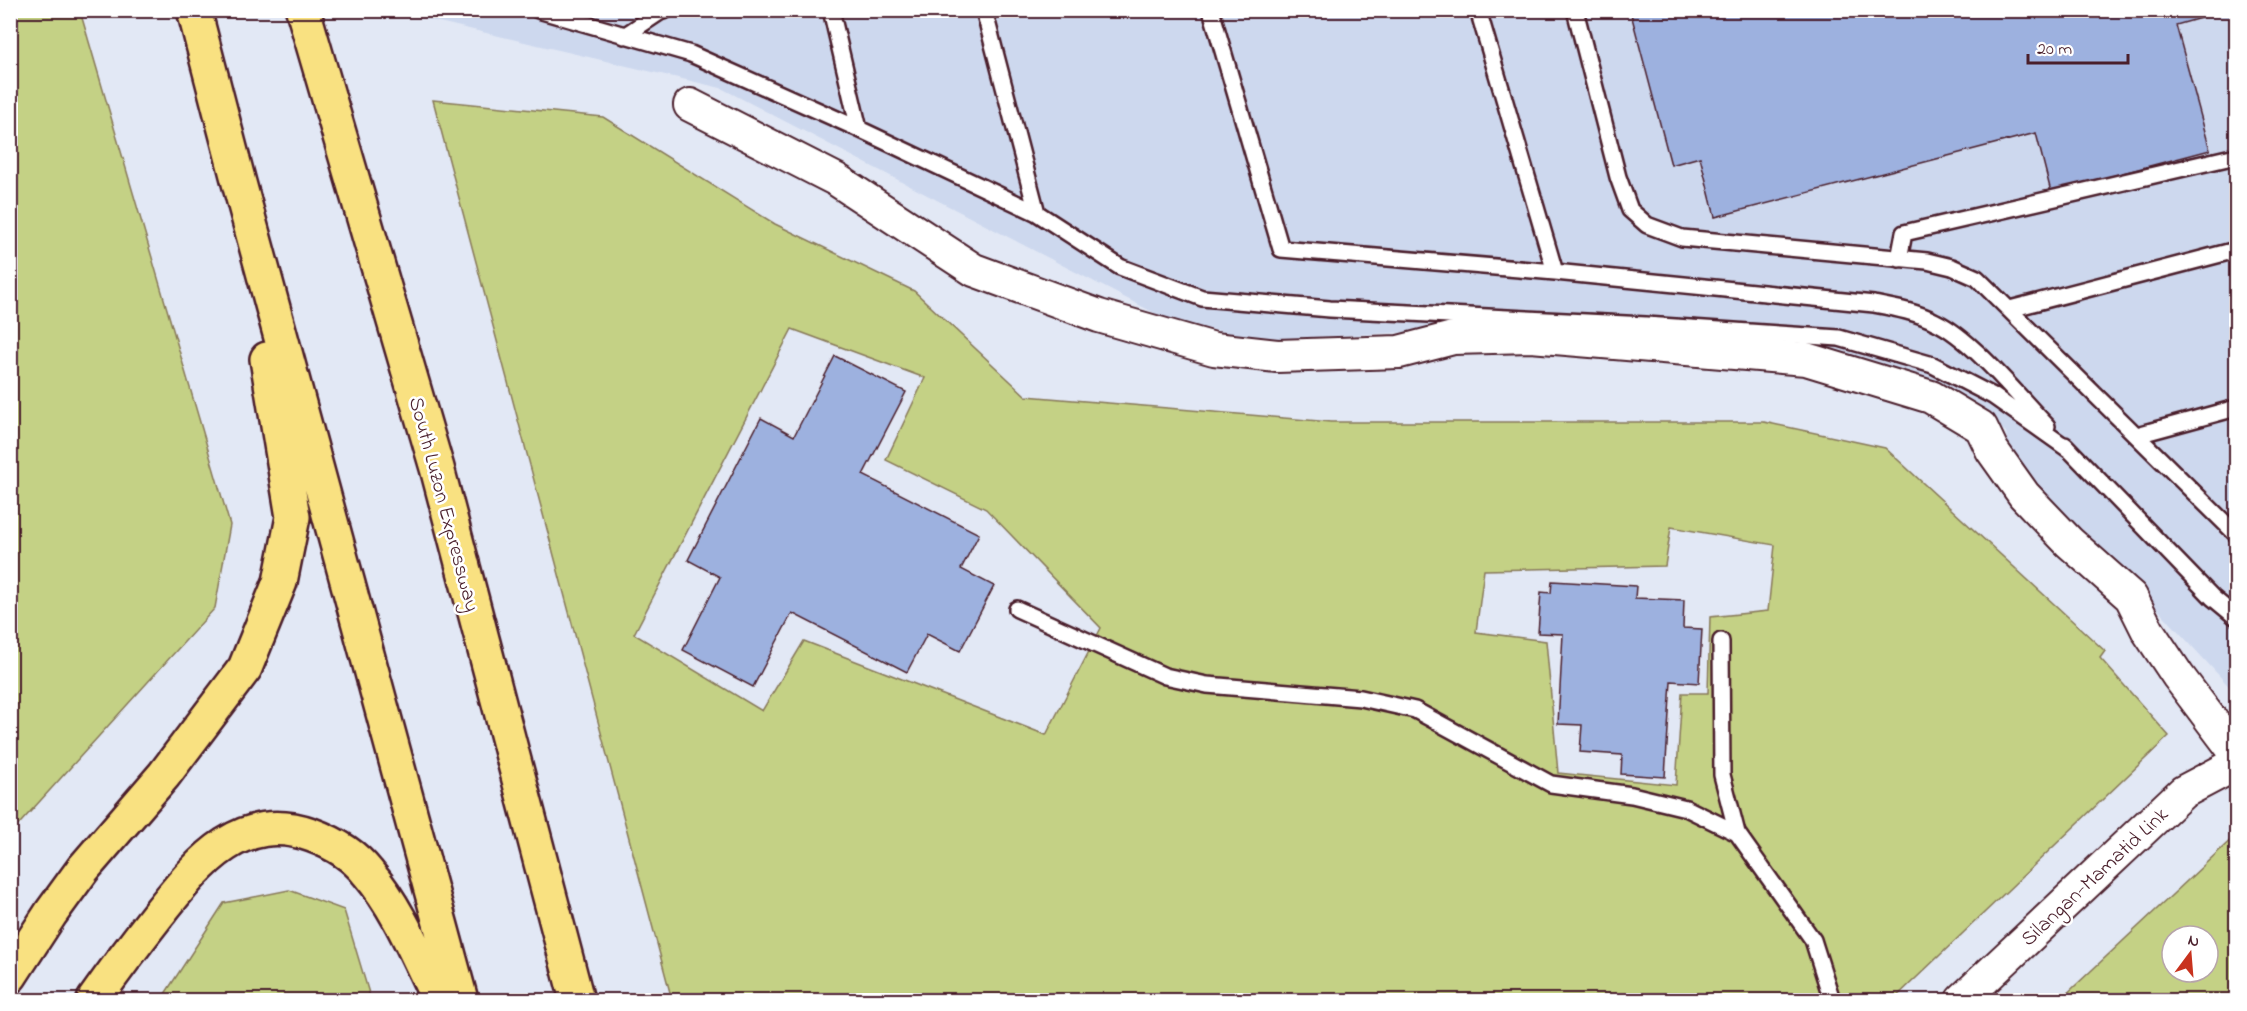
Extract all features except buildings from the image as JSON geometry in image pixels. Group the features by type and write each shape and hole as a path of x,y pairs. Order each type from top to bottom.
{"highway":[{"path":"195,10 238,183 461,1000"},
{"name":"South Luzon Expressway","path":"303,10 437,468 577,1000"},
{"path":"10,976 83,869 164,775 245,668 280,582 293,517 238,183"},
{"path":"94,1000 154,920 204,859 220,846 238,837 260,829 280,828 319,837 356,860 383,893 439,1000"}],"street":[{"path":"690,105 837,180 974,270 1099,316 1214,349 1277,356 1399,352 1453,338 1530,336 1806,359 1931,397 1981,427 1992,450 2024,495 2069,542 2131,597 2148,631 2178,676 2236,753"},
{"name":"Silangan-Mamatid Link","path":"1962,1000 2183,792 2236,764"}],"lane":[{"path":"538,10 691,54 859,129 1037,213 1120,267 1202,298 1330,309 1646,325 1839,338 1933,365 1993,396 2072,451"},
{"path":"624,36 666,10"},
{"path":"831,10 859,129"},
{"path":"984,10 1037,213"},
{"path":"1211,10 1281,249 1555,272 1874,304 1908,311 1937,322 1957,335 2213,598 2236,618"},
{"path":"1478,10 1555,272"},
{"path":"1575,10 1618,177 1630,210 1647,225 1682,238 1927,261 1952,267 1977,278 2236,534"},
{"path":"1899,259 1904,233 2236,156"},
{"path":"2010,309 2236,250"},
{"path":"2136,435 2236,408"},
{"path":"1017,609 1165,676 1207,685 1361,698 1415,710 1551,784 1632,795 1686,808 1737,833"},
{"path":"1721,641 1722,776 1737,833 1813,940 1832,1000"}],"shaded area":[{"path":"416,11 2236,11 2236,694 2133,582 2010,462 2006,432 1952,390 1835,356 1479,328 1262,340 1168,320 721,88 418,17"}],"green space":[{"path":"11,10 80,11 230,525 215,608 11,833"},
{"path":"433,100 603,117 775,224 914,291 1026,396 1331,422 1764,422 1885,448 2105,651 2100,658 2169,736 1893,1000 672,1000","holes":["792,329 925,378 886,460 986,509 1101,628 1046,735 804,641 762,711 634,634","1671,527 1775,545 1768,611 1710,617 1708,693 1682,693 1676,785 1558,773 1546,641 1476,632 1484,570 1665,566"]},
{"path":"2236,835 2236,1000 2060,1000"},
{"path":"289,890 344,910 371,1000 161,1000 224,903"}]}
